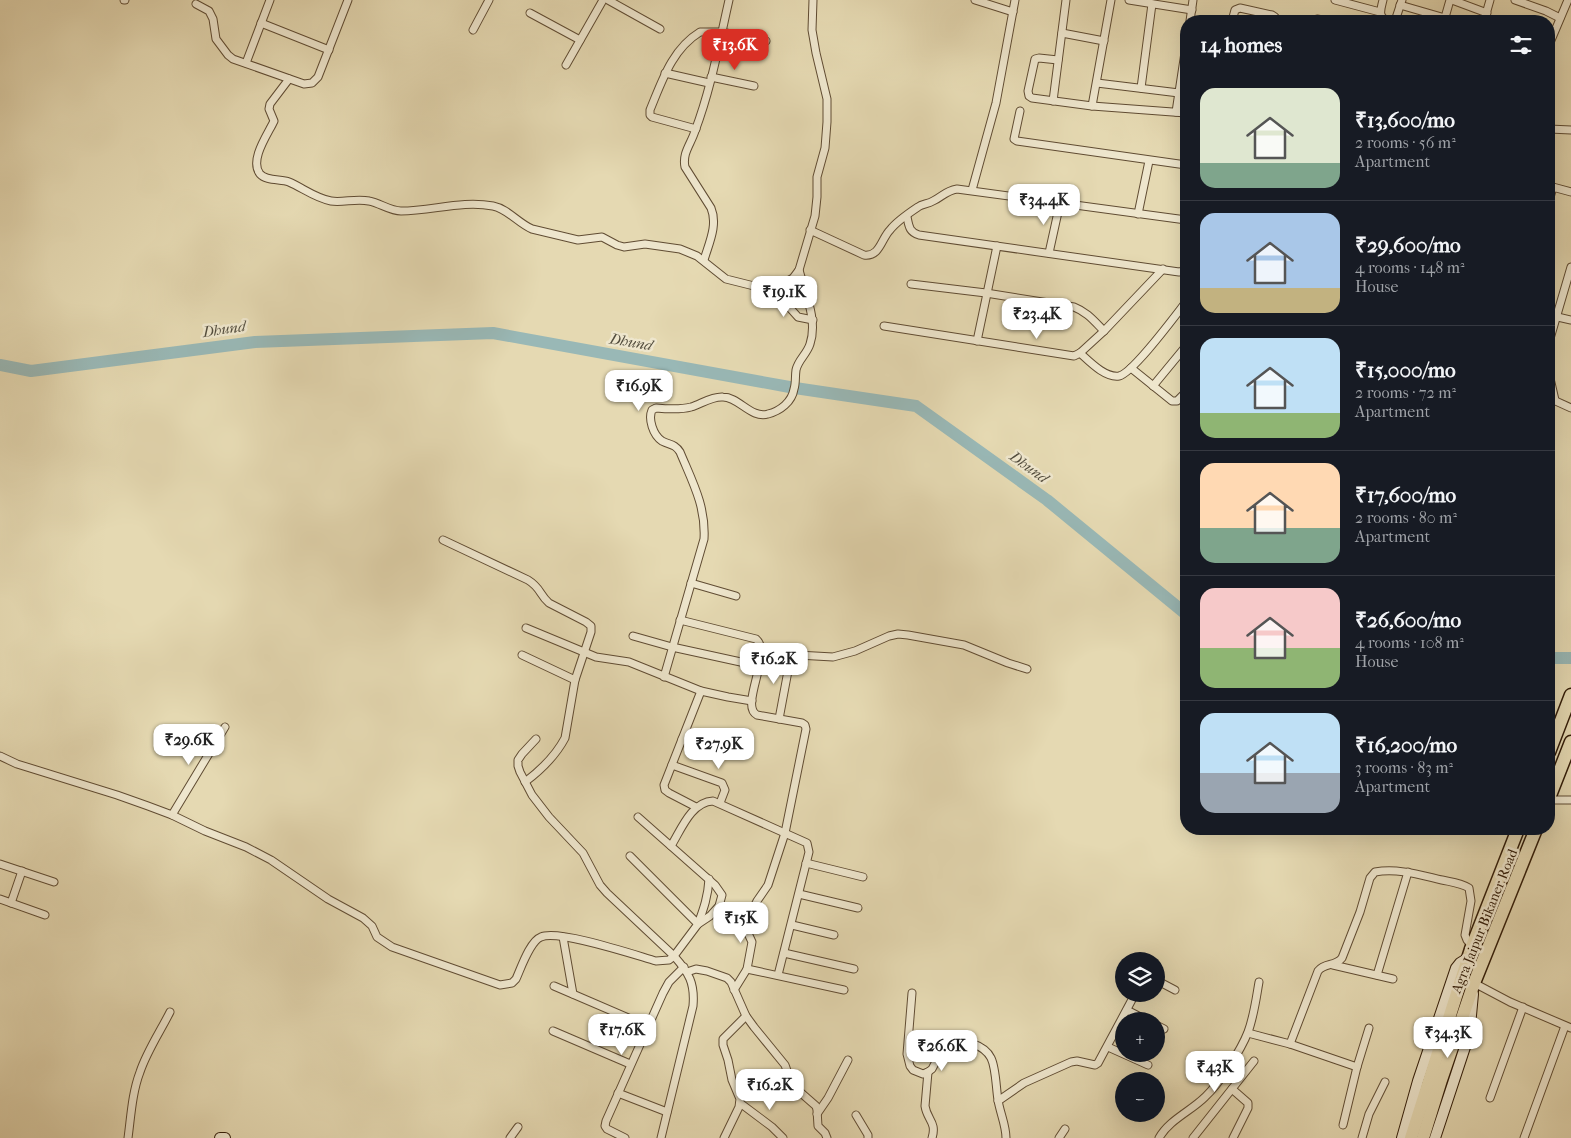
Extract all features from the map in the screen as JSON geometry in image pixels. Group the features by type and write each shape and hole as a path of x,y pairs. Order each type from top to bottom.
{"highway":[{"path":"1555,736 1571,695"},
{"path":"1555,782 1571,742"},
{"name":"Agra Jaipur Bikaner Road","path":"1411,1138 1470,952 1516,835"},
{"name":"Agra Jaipur Bikaner Road","path":"1424,1138 1441,1080 1474,983 1534,835"}],"street":[{"path":"246,63 270,0"},
{"path":"196,4 206,8 211,15 216,39 228,55 304,84 312,83 318,77 348,0"},
{"path":"473,30 489,0"},
{"path":"566,64 603,0"},
{"path":"608,0 660,29"},
{"path":"704,260 714,228 714,214 684,167 683,161 696,128 710,80 729,0"},
{"path":"289,79 270,104 269,109 274,121 260,146 258,154 257,166 259,173 267,178 283,180 319,198 334,201 362,200 398,211 465,204 492,206 505,210 525,226 532,229 578,240 602,237 624,247 645,244 680,249 704,260 726,278 735,282 772,288 793,278 798,270 816,206 817,177 825,148 827,99 812,30 810,0"},
{"path":"975,0 1013,12"},
{"path":"972,190 996,103 1015,0"},
{"path":"1053,102 1066,0"},
{"path":"1092,106 1110,0"},
{"path":"1129,0 1192,10"},
{"path":"1191,15 1194,0"},
{"path":"1335,0 1380,12"},
{"path":"1381,15 1383,0"},
{"path":"1446,15 1451,0 1486,12"},
{"path":"1485,15 1490,0"},
{"path":"1515,0 1553,15"},
{"path":"1555,30 1568,0"},
{"path":"1397,15 1401,3 1432,15"},
{"path":"1141,88 1152,4"},
{"path":"1234,15 1235,10 1240,8 1272,15"},
{"path":"530,13 580,40"},
{"path":"1555,16 1560,18"},
{"path":"261,23 329,50"},
{"path":"696,128 650,115 650,110 665,73 674,56 696,35 705,32 721,32 766,41"},
{"path":"1062,33 1104,41"},
{"path":"1058,60 1035,59 1028,91 1029,96 1053,102 1180,112"},
{"path":"665,73 754,86"},
{"path":"1097,83 1179,93"},
{"path":"1176,112 1180,86"},
{"path":"1020,111 1014,134 1014,139 1017,141 1180,165"},
{"path":"1555,129 1571,130"},
{"path":"1138,214 1149,161"},
{"path":"1555,188 1571,192"},
{"path":"810,230 869,256 878,250 888,231 918,207 932,202 944,193 957,189 1180,219"},
{"path":"1050,253 1060,203"},
{"path":"907,216 910,230 919,235 1163,270 1180,270"},
{"path":"977,341 996,246"},
{"path":"1555,308 1571,267"},
{"path":"664,677 704,539 704,518 698,497 680,452 676,446 657,436 651,423 650,415 652,410 656,408 686,408 722,396 761,415 768,414 788,402 795,388 798,364 807,351 812,339 813,320 798,270"},
{"path":"884,326 1074,356 1080,353 1104,331 1163,270"},
{"path":"911,284 986,293 1074,307 1090,316 1104,331"},
{"path":"772,288 798,317 813,320"},
{"path":"1080,353 1095,366 1111,375 1118,376 1124,374 1180,309"},
{"path":"1555,317 1571,320"},
{"path":"1153,386 1180,353"},
{"path":"1131,368 1172,401 1177,401 1180,398"},
{"path":"1555,400 1571,408"},
{"path":"443,540 528,580 540,589 544,599 590,626 590,632 575,680 566,738 547,763 525,782"},
{"path":"691,583 736,596"},
{"path":"680,620 756,639 760,642 759,666 752,701 754,713 802,723 806,729 784,833 768,885 757,901 754,907 754,919 746,929"},
{"path":"526,628 584,653 600,658 629,662 700,691 728,698 752,701"},
{"path":"760,653 833,656 856,651 889,636 898,634 964,644 1027,669"},
{"path":"633,636 672,648 759,666"},
{"path":"522,655 575,680"},
{"path":"779,719 791,655"},
{"path":"696,807 669,793 664,785 700,691"},
{"path":"172,815 225,727"},
{"path":"536,739 522,754 518,760 518,766 525,782 540,806 583,853 600,885 677,952 690,969 693,987 693,1006 661,1138"},
{"path":"682,739 721,754"},
{"path":"0,756 17,764 118,795 172,815 246,848 271,860 328,899 363,918 372,926 377,937 392,947 500,985 512,984 536,940 542,936 550,935 591,942 656,960 669,960 698,924 705,906 709,879"},
{"path":"672,765 722,784 725,790 720,803"},
{"path":"1555,799 1571,800"},
{"path":"671,846 696,807 708,801 720,803 807,843 809,852 778,975"},
{"path":"638,817 716,885 722,895 719,906 710,916 698,924"},
{"path":"630,856 698,924"},
{"path":"806,863 863,877"},
{"path":"0,864 54,882"},
{"path":"1334,965 1339,962 1346,947 1360,912 1370,878 1375,872 1386,870 1408,872 1458,883 1469,888 1471,901 1465,935 1470,952 1456,968 1418,1082 1402,1138"},
{"path":"12,903 22,871"},
{"path":"1376,975 1408,872"},
{"path":"799,894 858,908"},
{"path":"0,899 45,915"},
{"path":"719,906 746,929 752,942 747,969 734,990"},
{"path":"792,925 834,935"},
{"path":"563,937 573,994"},
{"path":"784,954 854,969"},
{"path":"1290,1044 1321,967 1334,965 1393,979"},
{"path":"625,1138 610,1132 605,1126 630,1064 669,982 690,969 707,971 727,978 731,982 746,1016 785,1065 795,1087 816,1106 818,1126 827,1138"},
{"path":"747,969 844,990"},
{"path":"1159,1138 1169,1125 1194,1107 1214,1088 1231,1062 1248,1033 1259,982"},
{"path":"1435,1138 1470,1026 1474,983 1568,1027 1524,1138"},
{"path":"1165,985 1175,990"},
{"path":"554,986 647,1026"},
{"path":"912,993 908,1061 913,1070 923,1074 932,1069 944,1046 950,1041 966,1042 978,1046 991,1058 1006,1138"},
{"path":"998,1101 1024,1083 1071,1062 1077,1061 1095,1065 1102,1058 1130,1002"},
{"path":"1490,1098 1522,1007"},
{"path":"1126,1010 1130,1012"},
{"path":"128,1138 140,1073 170,1012"},
{"path":"724,1138 740,1103 740,1099 732,1080 723,1044 726,1035 746,1016"},
{"path":"1343,1125 1369,1028"},
{"path":"552,1031 630,1064"},
{"path":"1248,1033 1290,1044 1357,1067"},
{"path":"1108,1047 1148,1065"},
{"path":"817,1114 828,1098 848,1060"},
{"path":"1193,1138 1254,1060"},
{"path":"928,1072 925,1106 934,1126 932,1138"},
{"path":"1362,1138 1369,1114 1385,1082"},
{"path":"1232,1090 1248,1103 1248,1108 1232,1138"},
{"path":"618,1093 667,1112"},
{"path":"740,1103 772,1127 783,1138"},
{"path":"856,1115 868,1138"},
{"path":"510,1138 518,1127"},
{"path":"1059,1138 1065,1129"},
{"path":"220,1138 225,1138"}],"waterway":[{"name":"Dhund","path":"0,365 31,371 255,342 493,333 795,388 916,406 1047,500 1180,609"},
{"name":"Dhund","path":"1555,658 1571,658"}]}
